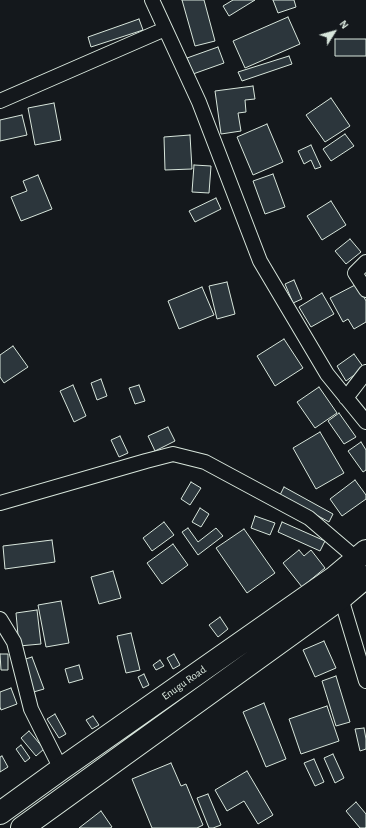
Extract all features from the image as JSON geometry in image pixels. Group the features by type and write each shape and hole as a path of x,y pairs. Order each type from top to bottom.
{"main road":[{"path":"22,828 341,598 363,562"},
{"name":"Enugu Road","path":"0,813 335,577 363,562"}],"street":[{"path":"152,0 199,102 260,262 328,374 366,422"},
{"path":"0,101 165,29"},
{"path":"366,262 356,273 366,290"},
{"path":"346,398 366,372"},
{"path":"0,503 173,454 205,462 309,518 363,562"},
{"path":"341,598 366,681"},
{"path":"0,619 14,642 31,709 61,769"}],"building":[{"path":"182,0 204,0 215,41 195,46"},
{"path":"233,0 255,0 229,16 223,6"},
{"path":"273,0 294,0 296,7 278,13"},
{"path":"288,17 300,44 245,68 233,41"},
{"path":"139,19 143,30 91,47 88,37"},
{"path":"335,39 366,39 366,56 335,56"},
{"path":"218,47 224,63 193,74 187,58"},
{"path":"289,56 292,64 242,81 238,72"},
{"path":"253,86 255,99 245,100 246,112 238,113 241,131 221,134 215,91"},
{"path":"331,98 350,126 325,142 306,115"},
{"path":"54,103 61,140 35,145 28,108"},
{"path":"22,115 27,135 0,141 0,120"},
{"path":"267,124 283,162 253,175 237,137"},
{"path":"345,134 354,146 331,161 323,149"},
{"path":"190,135 192,169 165,170 164,137"},
{"path":"311,145 321,167 315,169 311,160 304,164 298,151"},
{"path":"194,165 211,166 209,193 192,192"},
{"path":"273,174 285,207 265,214 253,181"},
{"path":"38,175 52,209 21,221 11,197 27,191 23,181"},
{"path":"216,198 221,209 195,222 189,211"},
{"path":"331,201 346,225 322,240 307,216"},
{"path":"350,239 361,252 346,264 335,251"},
{"path":"294,280 302,299 293,303 285,284"},
{"path":"227,282 235,314 217,319 209,286"},
{"path":"357,284 366,301 366,322 354,329 348,319 343,322 330,298"},
{"path":"202,287 214,315 179,329 168,301"},
{"path":"322,293 334,314 311,327 299,307"},
{"path":"284,339 303,368 275,386 257,356"},
{"path":"13,346 28,367 4,383 0,377 0,355"},
{"path":"354,354 364,368 346,381 337,366"},
{"path":"101,379 107,396 97,400 91,383"},
{"path":"73,385 86,416 74,422 60,391"},
{"path":"139,385 145,401 135,404 129,388"},
{"path":"319,387 337,413 315,428 297,402"},
{"path":"339,413 356,437 344,444 328,421"},
{"path":"168,427 175,441 155,451 148,436"},
{"path":"320,432 344,473 316,489 293,448"},
{"path":"120,436 128,453 119,457 111,440"},
{"path":"361,442 366,450 366,470 363,472 348,451"},
{"path":"355,480 366,495 366,499 342,516 330,499"},
{"path":"191,482 201,488 190,505 181,499"},
{"path":"284,487 333,514 329,522 280,495"},
{"path":"200,508 209,514 201,527 192,522"},
{"path":"255,516 275,523 270,535 251,528"},
{"path":"164,522 174,535 152,551 143,538"},
{"path":"282,522 325,541 320,551 278,532"},
{"path":"188,528 198,542 216,528 223,536 198,555 182,532"},
{"path":"244,529 275,573 247,593 216,548"},
{"path":"52,540 55,562 5,569 3,546"},
{"path":"173,544 188,565 162,584 147,563"},
{"path":"299,550 304,556 311,550 325,568 302,587 283,563"},
{"path":"113,571 121,598 99,604 91,577"},
{"path":"61,601 69,643 46,647 38,605"},
{"path":"37,610 41,644 19,646 16,613"},
{"path":"220,617 228,629 218,637 209,625"},
{"path":"131,633 140,670 126,673 117,636"},
{"path":"324,641 336,668 315,677 303,650"},
{"path":"0,654 8,654 8,670 1,670"},
{"path":"174,654 180,665 173,669 167,658"},
{"path":"32,657 44,689 30,693 19,661"},
{"path":"160,660 164,666 156,670 153,665"},
{"path":"79,665 83,679 69,683 65,669"},
{"path":"144,674 149,685 143,688 138,677"},
{"path":"336,676 350,722 336,726 322,681"},
{"path":"11,688 17,704 1,710 0,692"},
{"path":"264,703 286,759 266,767 243,712"},
{"path":"327,706 339,741 301,754 289,719"},
{"path":"55,714 66,734 59,738 47,719"},
{"path":"93,716 99,725 92,729 86,720"},
{"path":"364,728 366,749 360,751 355,729"},
{"path":"29,731 44,749 36,756 21,738"},
{"path":"21,745 30,758 25,762 16,749"},
{"path":"333,754 344,778 335,783 324,758"},
{"path":"2,756 8,767 0,772 0,757"},
{"path":"314,759 324,782 315,786 304,763"},
{"path":"171,763 181,786 186,784 203,825 197,828 152,828 132,779"},
{"path":"247,771 273,815 258,824 244,801 227,811 215,790"},
{"path":"208,794 221,825 213,828 209,828 197,798"},
{"path":"356,802 366,814 365,828 360,828 346,811"},
{"path":"101,811 112,827 79,828"}]}
